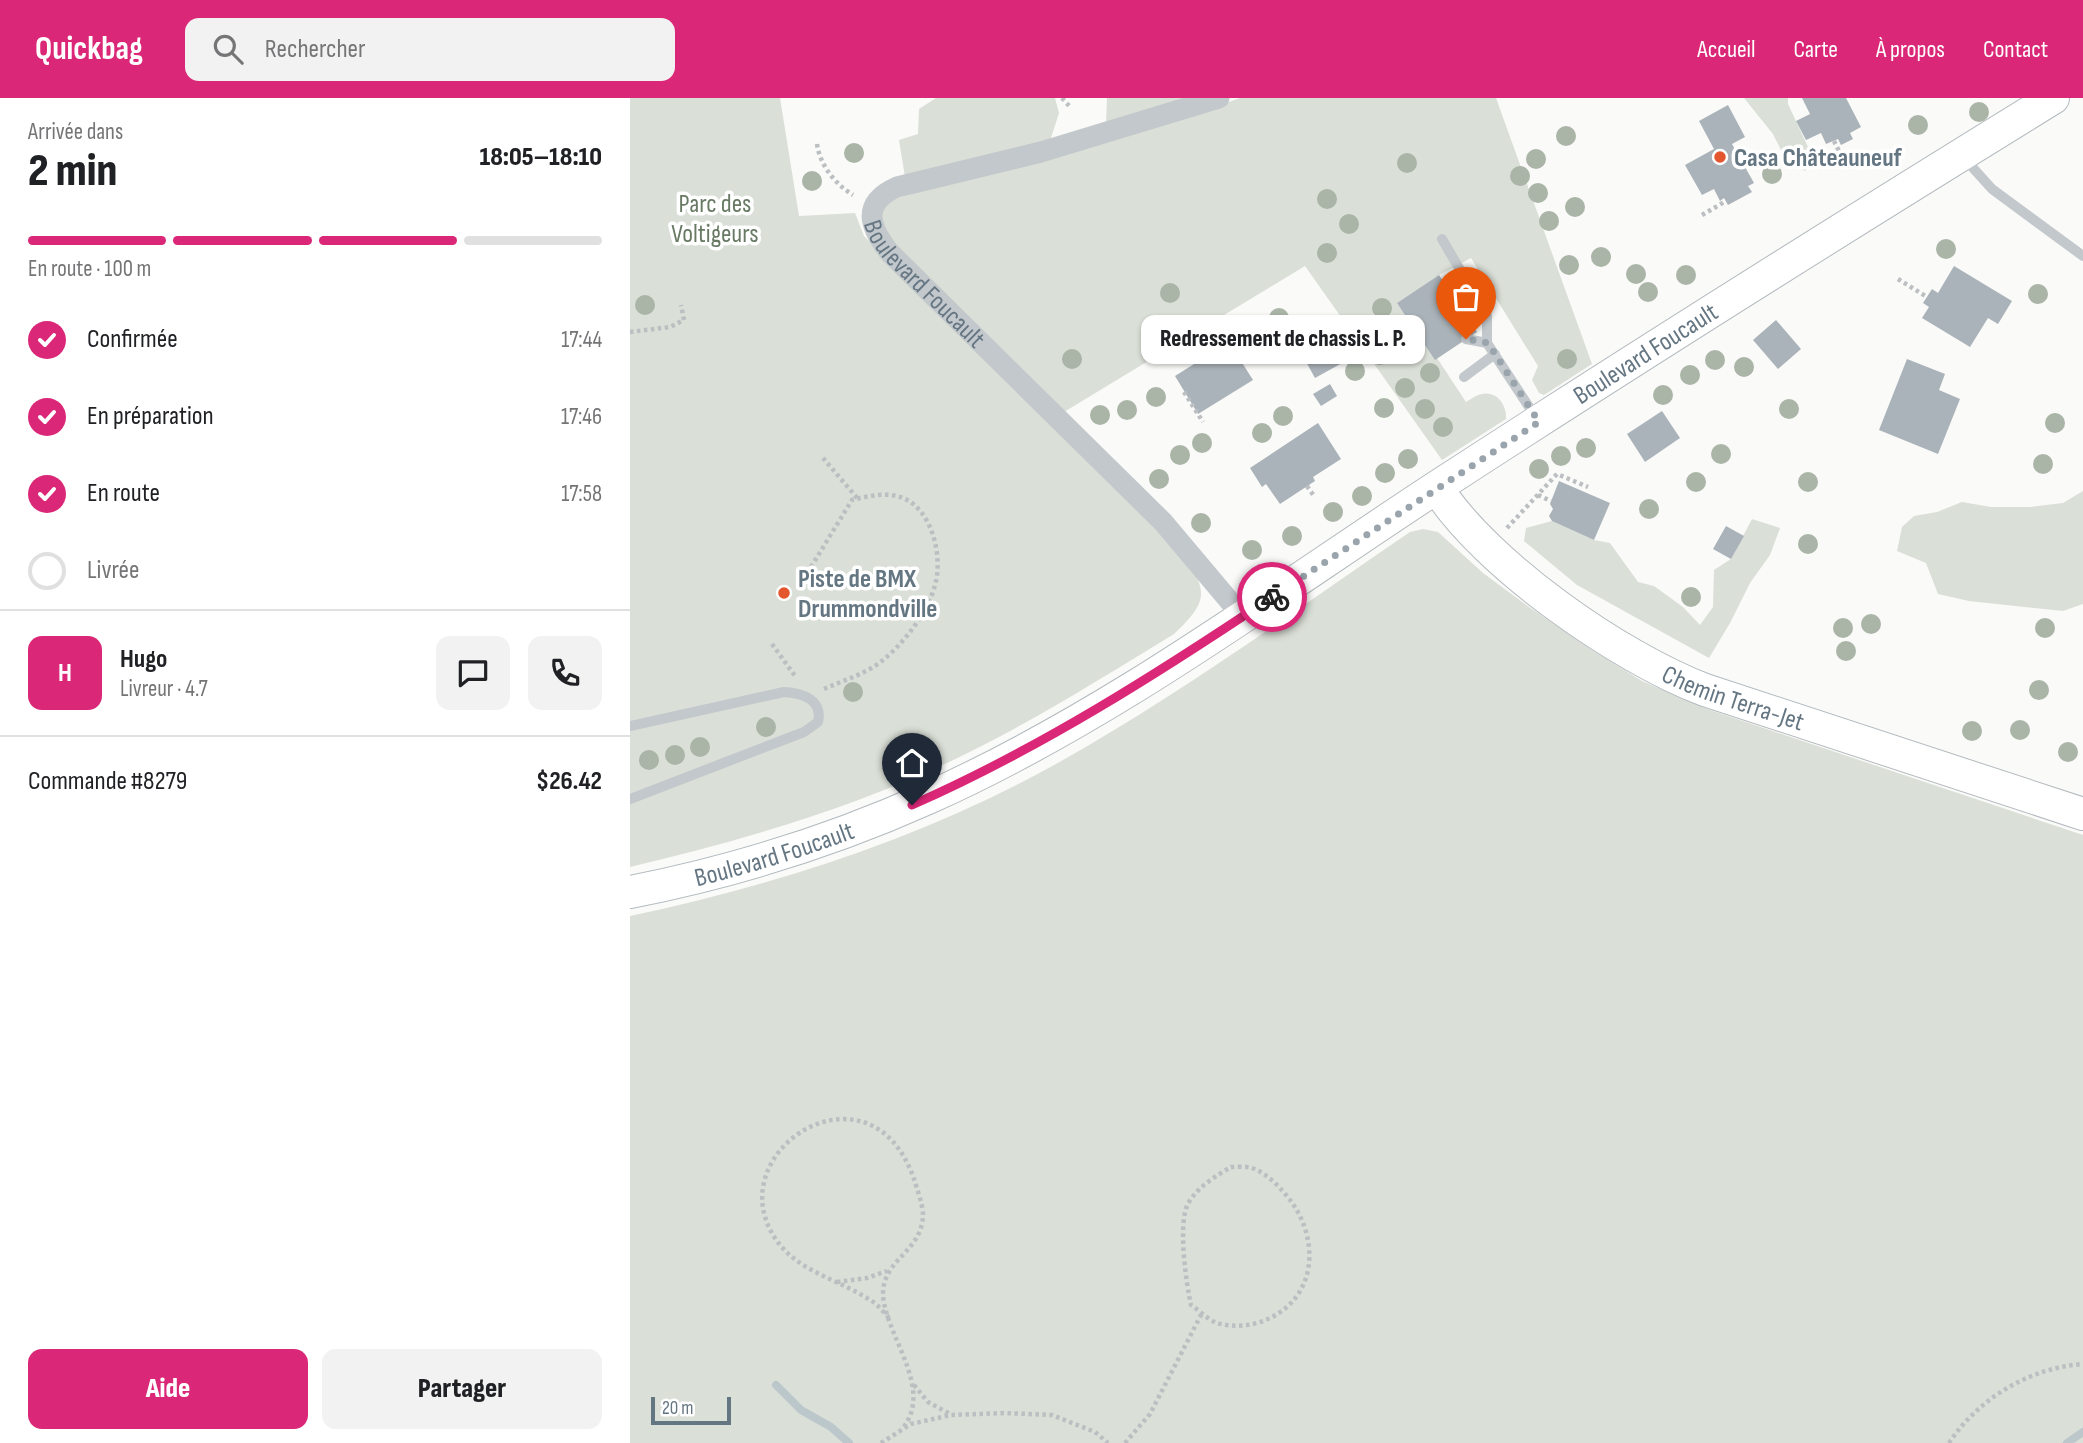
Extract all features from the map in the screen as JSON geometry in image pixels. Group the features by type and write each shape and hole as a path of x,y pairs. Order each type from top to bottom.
{"street":[{"name":"Boulevard Foucault","path":"1219,98 1041,152 897,187 885,192 873,206 872,215 877,235 890,253 1163,522 1243,617"},
{"name":"Boulevard Foucault","path":"630,892 752,863 849,831 929,797 1040,742 1243,617 1700,317 2053,98"},
{"name":"Chemin Terra-Jet","path":"1437,488 1465,525 1521,577 1589,627 1662,670 1705,690 2083,814"}],"lane":[{"path":"1962,155 1992,189 2083,256"},
{"path":"1442,239 1487,316 1488,343 1539,422"},
{"path":"2066,244 2083,243"},
{"path":"1466,339 1488,343"},
{"path":"1464,377 1495,354"},
{"path":"630,726 785,692 803,694 810,698 815,702 820,716 813,727 630,799"}],"path":[{"path":"1062,98 1070,107"},
{"path":"1834,141 1843,159"},
{"path":"817,144 819,157 841,187 873,206"},
{"path":"1702,215 1726,201"},
{"path":"1898,279 1927,297"},
{"path":"630,332 670,327 684,320 681,304"},
{"path":"1184,391 1203,422"},
{"path":"823,458 858,499"},
{"path":"1517,518 1557,474 1588,487"},
{"path":"1307,486 1314,496"},
{"path":"811,567 852,500 887,495 904,498 916,507 927,522 939,568 927,606 903,640 882,661 824,689"},
{"path":"1538,495 1551,501"},
{"path":"772,644 810,698"},
{"path":"889,1318 873,1301 806,1267 786,1253 774,1238 761,1199 762,1183 779,1151 798,1133 822,1120 866,1122 883,1132 903,1155 923,1214 919,1234 887,1271 883,1288 884,1305 889,1318 914,1385 915,1408 903,1428"},
{"path":"1231,1167 1251,1168 1275,1182 1293,1203 1307,1229 1310,1259 1303,1287 1286,1310 1259,1324 1240,1326 1216,1323 1202,1313 1191,1305 1186,1282 1183,1241 1188,1202 1212,1178 1231,1167"},
{"path":"835,1282 867,1278 887,1271"},
{"path":"1125,1443 1150,1414 1202,1313"},
{"path":"1949,1443 1960,1427 1989,1399 2025,1378 2064,1366 2083,1364"},
{"path":"914,1385 928,1402 951,1415"},
{"path":"881,1443 911,1424 951,1415 1003,1413 1052,1415 1095,1432 1108,1443"}],"green space":[{"name":"Parc des Voltigeurs","path":"630,98 780,98 799,216 855,213 864,236 1180,552 1196,576 1201,595 1194,613 1174,634 1040,714 952,761 908,781 817,815 630,867"},
{"path":"936,98 1055,98 1059,113 1050,141 905,177 899,140 918,134 919,109"},
{"path":"1107,98 1194,98 1106,126"},
{"path":"1240,98 1496,98 1592,364 1544,395 1539,393 1532,380 1538,366 1471,258 1439,275 1397,303 1466,402 1480,395 1492,395 1503,404 1506,414 1506,419 1442,460 1305,266 1064,412 891,242 884,226 882,217 887,201 1185,118"},
{"path":"1744,98 1788,98 1788,104 1814,160 1805,171 1786,160 1773,134"},
{"path":"2083,491 2083,604 2063,611 1969,601 1938,594 1926,563 1897,551 1902,527 1914,516 1937,512 1962,502 1991,507 2030,507 2063,503"},
{"path":"1752,519 1780,528 1770,555 1750,583 1709,658 1577,585 1524,541 1526,528 1552,521 1594,540 1610,543 1638,582 1654,586 1683,607 1700,625 1713,607 1714,570 1731,559"},
{"path":"1423,529 1438,532 1483,573 1529,607 1642,681 1707,709 2083,835 2083,1443 630,1443 630,916 739,890 849,856 955,814 1006,790 1102,738 1147,710 1410,532"}],"building":[{"path":"1802,98 1846,98 1861,127 1850,133 1853,139 1841,145 1838,139 1826,144 1821,133 1806,140 1796,121 1810,114"},
{"name":"Casa Châteauneuf","path":"1728,105 1745,137 1732,144 1754,183 1748,186 1752,192 1728,205 1724,198 1720,201 1714,189 1702,195 1685,165 1714,149 1699,121"},
{"path":"1954,266 2012,301 1998,324 1988,318 1970,347 1922,318 1929,307 1923,303 1932,289 1938,293"},
{"path":"1439,275 1477,332 1435,360 1397,303"},
{"path":"1776,320 1801,349 1778,369 1753,340"},
{"path":"1343,339 1353,357 1315,378 1305,360"},
{"path":"1229,342 1253,380 1198,414 1175,376"},
{"path":"1907,359 1945,374 1939,390 1960,399 1938,454 1879,430"},
{"path":"1330,384 1337,396 1321,406 1313,394"},
{"path":"1662,411 1680,438 1645,462 1627,434"},
{"path":"1318,423 1341,459 1313,477 1315,481 1280,504 1266,484 1262,487 1250,468"},
{"path":"1559,481 1610,503 1594,540 1552,521 1549,516 1553,509 1550,504"},
{"path":"1726,526 1744,536 1731,559 1713,549"}],"waterway":[{"path":"776,1385 801,1410 831,1427 849,1443"},
{"path":"2067,1443 2083,1432"}],"way so far":[{"path":"1272,597 1539,422 1488,343 1466,339"}],"place":[{"name":"Casa Châteauneuf","path":"1720,157"},
{"name":"Redressement de chassis L. P.","path":"1466,339"},
{"name":"Piste de BMX Drummondville","path":"784,593"}],"route":[{"path":"912,805 1040,742 1130,689 1272,597"}]}
